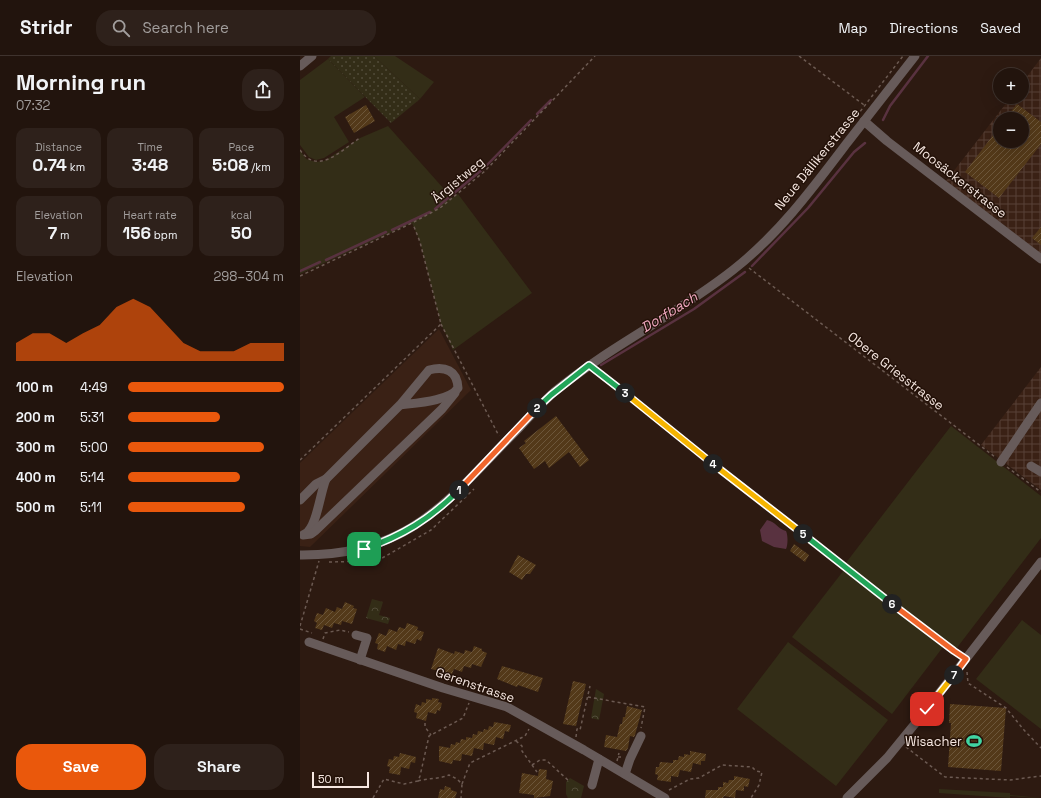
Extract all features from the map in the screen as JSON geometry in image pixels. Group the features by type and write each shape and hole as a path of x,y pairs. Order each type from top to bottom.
{"street":[{"path":"300,66 312,56"},
{"name":"Neue Dällikerstrasse","path":"300,555 342,553 364,549 394,538 439,509 551,395 589,365 691,300 741,263 794,212 915,56"},
{"name":"Moosäckerstrasse","path":"864,121 887,141 1041,259"},
{"path":"300,500 316,484 326,479 400,405 429,370 439,368 451,372 458,382 458,388 437,414 315,531 303,537"},
{"path":"400,405 443,398 456,392"},
{"path":"1001,462 1041,403"},
{"path":"1032,466 1041,472"},
{"path":"303,537 309,532 313,525 321,490 326,479"},
{"path":"847,798 887,758 1041,562"},
{"path":"356,635 367,638 360,660"},
{"name":"Gerenstrasse","path":"309,642 507,707 625,774 666,795"},
{"path":"625,774 630,759 641,736"},
{"path":"592,785 599,759"}],"path":[{"name":"Ärgistweg","path":"300,276 412,223 440,208 485,171 595,56"},
{"path":"800,56 864,106"},
{"path":"841,136 903,56"},
{"path":"300,150 306,159 316,162 324,161 360,138"},
{"path":"412,223 420,242 441,324 500,436 495,442"},
{"name":"Obere Griesstrasse","path":"741,263 1041,492"},
{"path":"300,460 441,324"},
{"path":"589,365 770,509 966,659 968,683 1006,708 1041,748"},
{"path":"312,633 300,628 319,561"},
{"path":"323,640 325,633 340,630 356,635"},
{"path":"575,740 577,729 580,730 590,686"},
{"path":"588,697 645,707 641,736"},
{"path":"418,781 431,735 463,718 470,700"},
{"path":"425,722 425,727 431,735"},
{"path":"461,798 462,784 470,763 525,736 530,726"},
{"path":"516,741 522,746 522,751 537,772"},
{"path":"900,742 945,777 1010,780 1041,776"},
{"path":"616,763 619,753"},
{"path":"532,765 540,760 546,760 570,781"},
{"path":"666,795 690,779 699,778 715,768 731,765 752,767 756,771 762,772 760,785 751,798"},
{"path":"372,798 384,779 404,784 430,777 443,777 449,774 462,784"}],"shaded area":[{"path":"1041,58 1041,254 946,181 993,120 993,148 1029,148 1029,112 999,112 1006,104 1029,104 1029,74"},
{"path":"439,329 471,390 310,547 300,546 300,463"},
{"path":"1041,367 1041,490 981,445"},
{"path":"767,520 773,522 781,529 786,531 788,540 786,549 774,547 762,541 760,530"}],"green space":[{"path":"331,56 374,56 420,99 391,123 328,59"},
{"path":"374,56 395,56 434,82 420,99"},
{"path":"328,59 365,97 334,117 349,142 324,158 316,160 309,157 300,145 300,80"},
{"path":"388,126 452,198 458,194 532,293 453,350 441,324 420,242 412,223 300,274 300,150 306,159 316,162 324,161 360,138"},
{"path":"951,426 1041,496 1041,538 956,649 845,564"},
{"path":"844,570 943,647 892,714 792,637"},
{"path":"372,599 383,602 379,615 390,618 388,624 366,618"},
{"path":"1022,620 1041,635 1041,729 976,679"},
{"path":"788,642 888,720 836,786 737,709"},
{"path":"596,689 604,694 599,720 591,718"},
{"path":"570,778 584,786 581,798 568,798 566,794 566,782"},
{"path":"939,789 1010,793 1010,795 1041,798 1010,796 1010,798 939,793"}],"building":[{"path":"1017,104 1028,112 1011,112"},
{"path":"366,105 375,121 354,133 345,117"},
{"path":"1029,113 1041,122 1041,144 999,198 965,172 993,135 993,148 1029,148"},
{"path":"1041,227 1041,245 1032,238"},
{"path":"556,416 589,460 580,467 569,452 549,468 545,461 534,469 519,448 526,443 524,441"},
{"path":"794,544 809,555 805,562 790,551"},
{"path":"518,555 536,565 530,574 526,574 522,580 509,572"},
{"path":"345,602 357,609 352,624 342,621 341,625 334,623 332,628 324,625 322,630 315,628 317,623 314,621 317,613 323,615 326,608 335,612 337,607 342,609"},
{"path":"407,623 418,627 417,630 424,632 421,641 417,639 415,644 406,641 405,646 398,644 396,650 387,646 385,652 377,649 378,644 375,643 379,633 386,636 389,629 397,632 399,627 405,629"},
{"path":"474,646 487,653 481,667 472,664 471,668 464,666 462,672 454,669 452,674 431,669 438,648 454,654 455,651 464,654 465,650 472,652"},
{"path":"502,666 543,678 538,692 518,685 517,687 497,679"},
{"path":"573,681 586,684 576,726 563,724"},
{"path":"432,698 439,699 438,702 442,703 440,711 437,710 436,714 428,712 426,721 416,718 417,713 414,712 416,704 421,706 422,702 426,703 426,699 432,700"},
{"path":"950,704 1006,708 1001,771 948,767 951,723 949,723"},
{"path":"627,706 642,710 635,735 634,737 630,736 628,748 626,751 604,747 606,735 617,737 620,724 622,724 623,717 625,717"},
{"path":"494,722 511,725 509,732 505,731 503,739 496,737 494,745 484,743 483,750 474,748 472,756 462,754 461,761 453,760 452,764 439,761 439,746 450,748 451,744 455,745 456,742 460,743 461,739 466,740 466,737 472,738 473,734 477,735 478,731 483,732 484,729 488,730 489,726 493,727"},
{"path":"690,751 706,754 705,761 701,761 701,765 693,763 691,772 680,770 678,777 671,776 671,782 657,780 658,775 655,774 656,767 659,767 660,762 673,763 673,760 678,760 679,756 684,757 684,754 690,755"},
{"path":"400,753 416,757 415,763 411,762 409,769 401,767 400,775 389,773 390,767 387,766 389,759 393,760 394,756 399,757"},
{"path":"539,769 547,770 546,779 553,781 550,796 534,798 534,795 519,793 522,773 538,776"},
{"path":"734,776 750,779 748,787 744,786 744,791 736,790 735,798 724,796 723,798 705,798 706,790 718,790 718,787 723,787 723,782 728,783 729,780 734,780"},
{"path":"445,786 457,792 455,798 438,798 440,789 444,790"}],"waterway":[{"name":"Dorfbach","path":"883,120 890,106 928,56"},
{"path":"537,114 551,100"},
{"path":"486,166 531,120"},
{"name":"Dorfbach","path":"752,266 808,208 854,152 865,143"},
{"path":"435,209 484,168"},
{"path":"392,230 430,212"},
{"path":"326,260 386,232"},
{"path":"300,271 320,262"},
{"name":"Dorfbach","path":"601,365 694,309 745,272"}],"place":[{"name":"Wisacher","path":"974,741"}],"route":[{"path":"364,549 394,538 439,509 551,395 589,365 770,509 966,659 927,709"}]}
